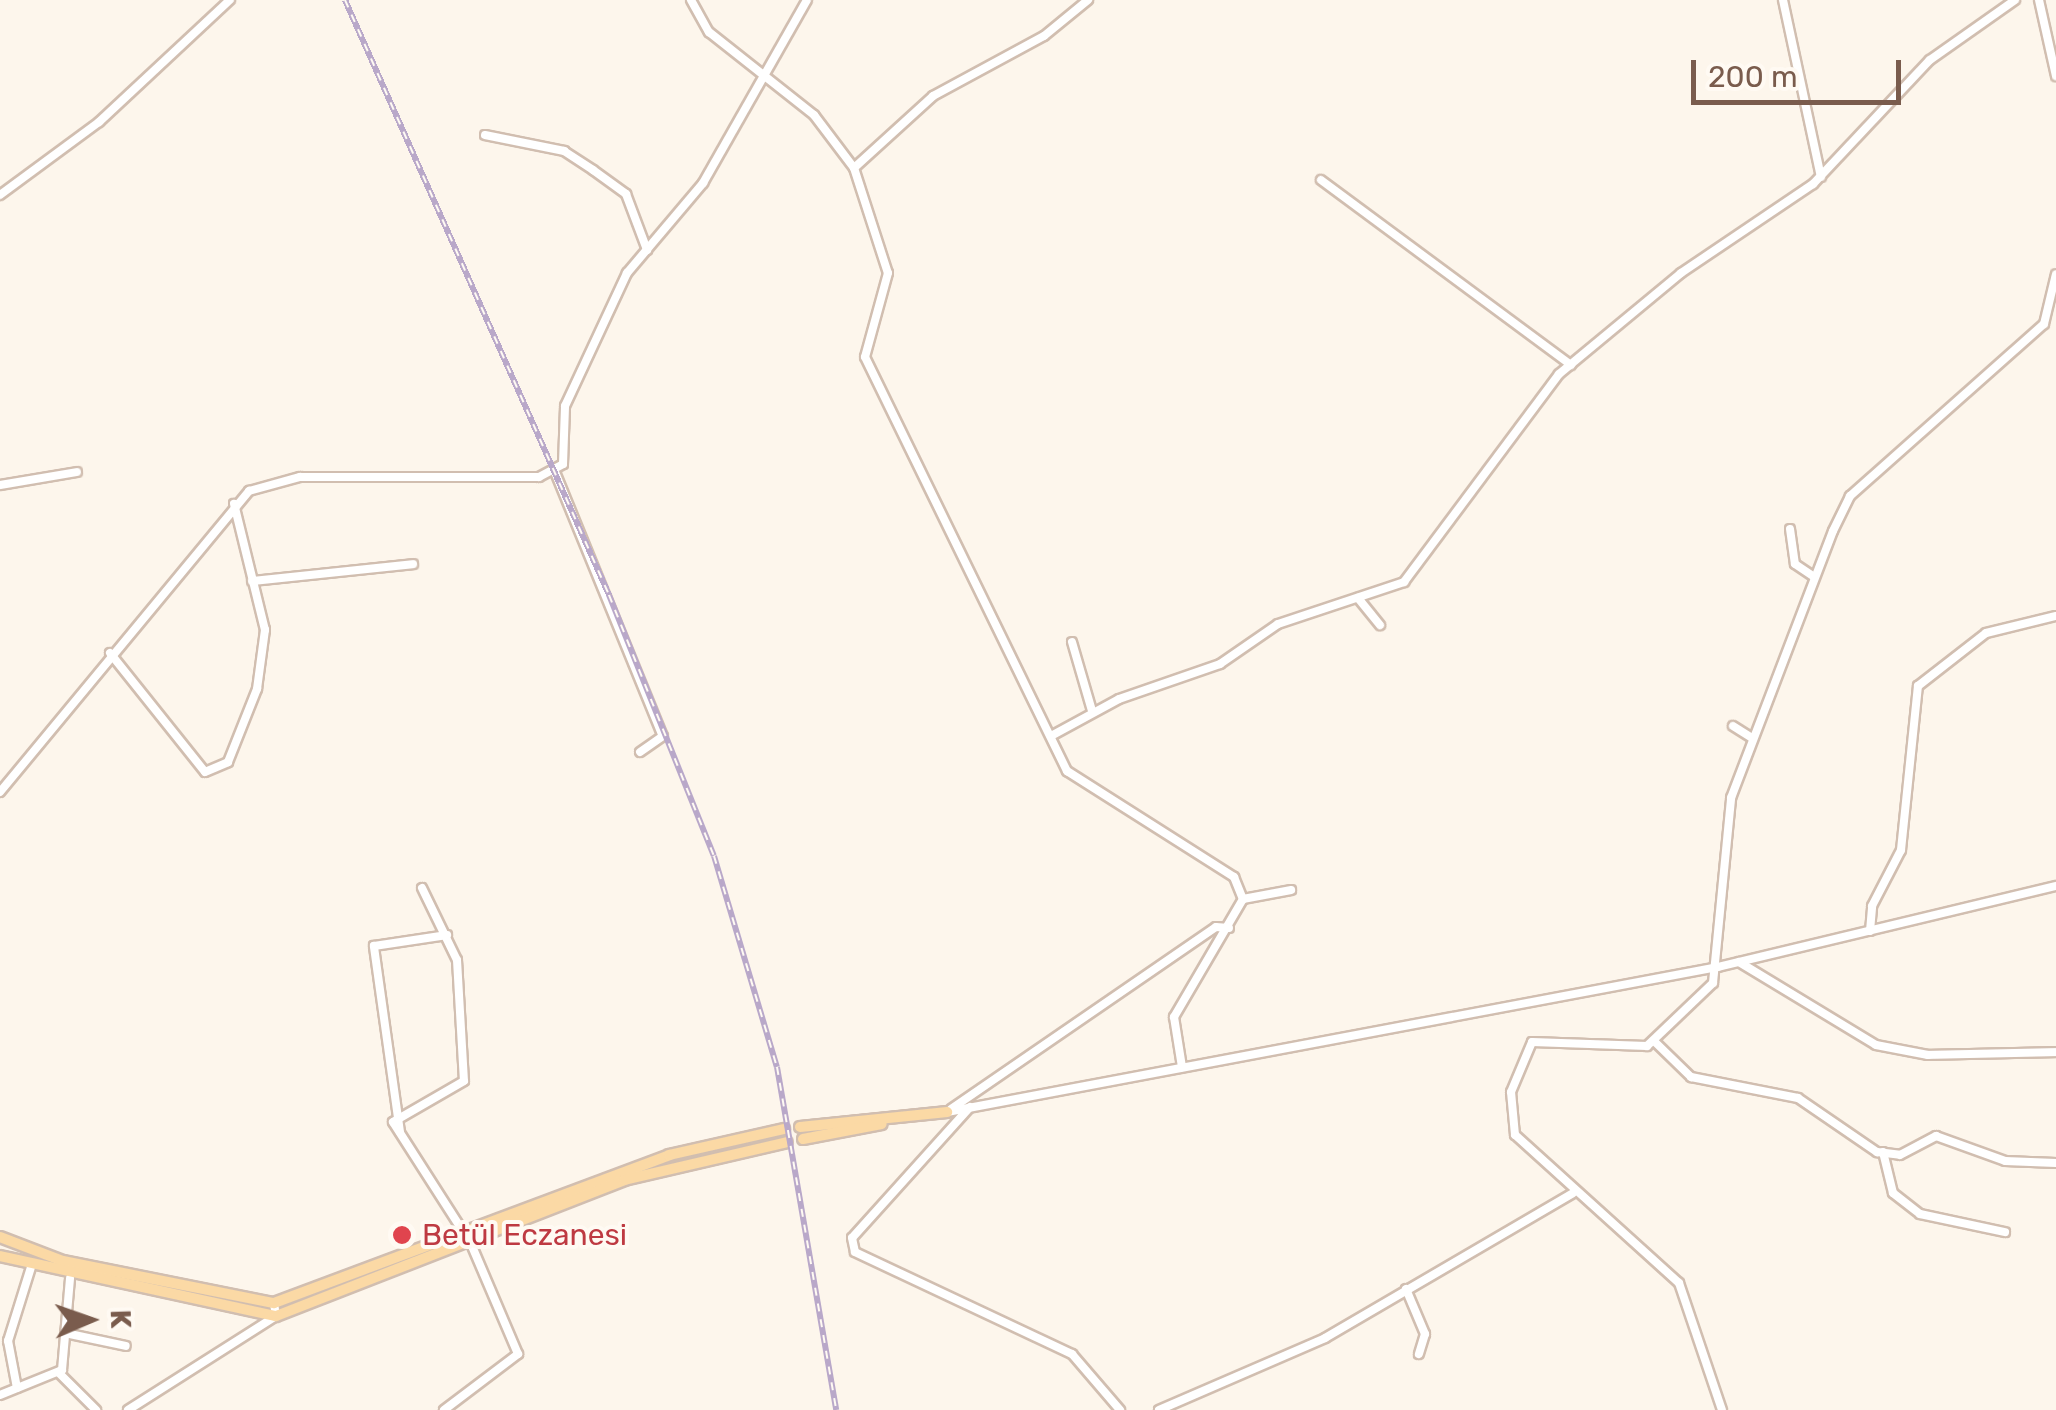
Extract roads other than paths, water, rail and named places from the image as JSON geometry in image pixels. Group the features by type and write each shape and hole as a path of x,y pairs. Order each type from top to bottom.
{"main road":[{"path":"800,1127 947,1112"},
{"path":"803,1139 947,1112"},
{"path":"0,1237 82,1265 275,1310 669,1154 784,1129"},
{"path":"0,1256 70,1278 275,1310 472,1246 638,1176 786,1142"}],"street":[{"path":"0,195 99,122 230,0"},
{"path":"691,0 709,32 814,115 854,168 888,273 865,357 1051,736 1083,788 1212,860 1234,878 1242,899 1229,928 1181,993 1182,1067"},
{"path":"640,752 663,736 555,472 567,402 647,250 703,184 807,0"},
{"path":"854,168 933,96 1044,36 1088,0"},
{"path":"1784,0 1821,177"},
{"path":"1051,736 1092,711 1220,664 1278,624 1404,582 1438,547 1572,364 1680,273 1821,177 1930,60 2014,0"},
{"path":"2039,0 2056,76"},
{"path":"485,135 564,151 593,170 626,194 647,250"},
{"path":"1321,180 1572,364"},
{"path":"1722,1410 1679,1284 1573,1194 1515,1135 1508,1114 1521,1062 1532,1042 1558,1036 1611,1046 1654,1041 1684,1018 1721,966 1724,841 1752,738 1813,576 1850,496 2044,324 2056,274"},
{"path":"0,485 76,472"},
{"path":"0,792 234,504 268,481 300,477 411,482 555,472"},
{"path":"110,653 214,774 257,689 265,630 234,504"},
{"path":"1790,529 1795,564 1813,576"},
{"path":"252,581 413,564"},
{"path":"1358,598 1380,626"},
{"path":"1870,931 1872,906 1901,850 1911,790 1907,722 1918,686 1986,633 2056,616"},
{"path":"1072,642 1092,711"},
{"path":"1733,726 1752,738"},
{"path":"947,1112 1721,966 2056,886"},
{"path":"422,888 457,960 464,1081 404,1111 393,1122 464,1233"},
{"path":"1242,899 1291,890"},
{"path":"947,1112 1216,927 1229,928"},
{"path":"404,1111 374,946 447,935"},
{"path":"1739,962 1876,1046 1928,1055 2056,1052"},
{"path":"1654,1041 1691,1076 1798,1098 1883,1152 1900,1155 1936,1136 2005,1162 2056,1163"},
{"path":"970,1107 852,1238 855,1252 1072,1354 1120,1410"},
{"path":"1883,1152 1893,1194 1920,1214 2005,1232"},
{"path":"1160,1410 1325,1338 1573,1194"},
{"path":"444,1410 518,1354 472,1246"},
{"path":"17,1388 4,1342 31,1266"},
{"path":"58,1372 70,1278"},
{"path":"1406,1289 1424,1334 1419,1354"},
{"path":"128,1410 275,1310"},
{"path":"66,1333 126,1346"},
{"path":"0,1395 58,1372"},
{"path":"58,1372 96,1410"}],"railway":[{"path":"345,0 609,595 714,856 777,1067 836,1410"}],"place":[{"name":"Betül Eczanesi","path":"402,1235"}]}
